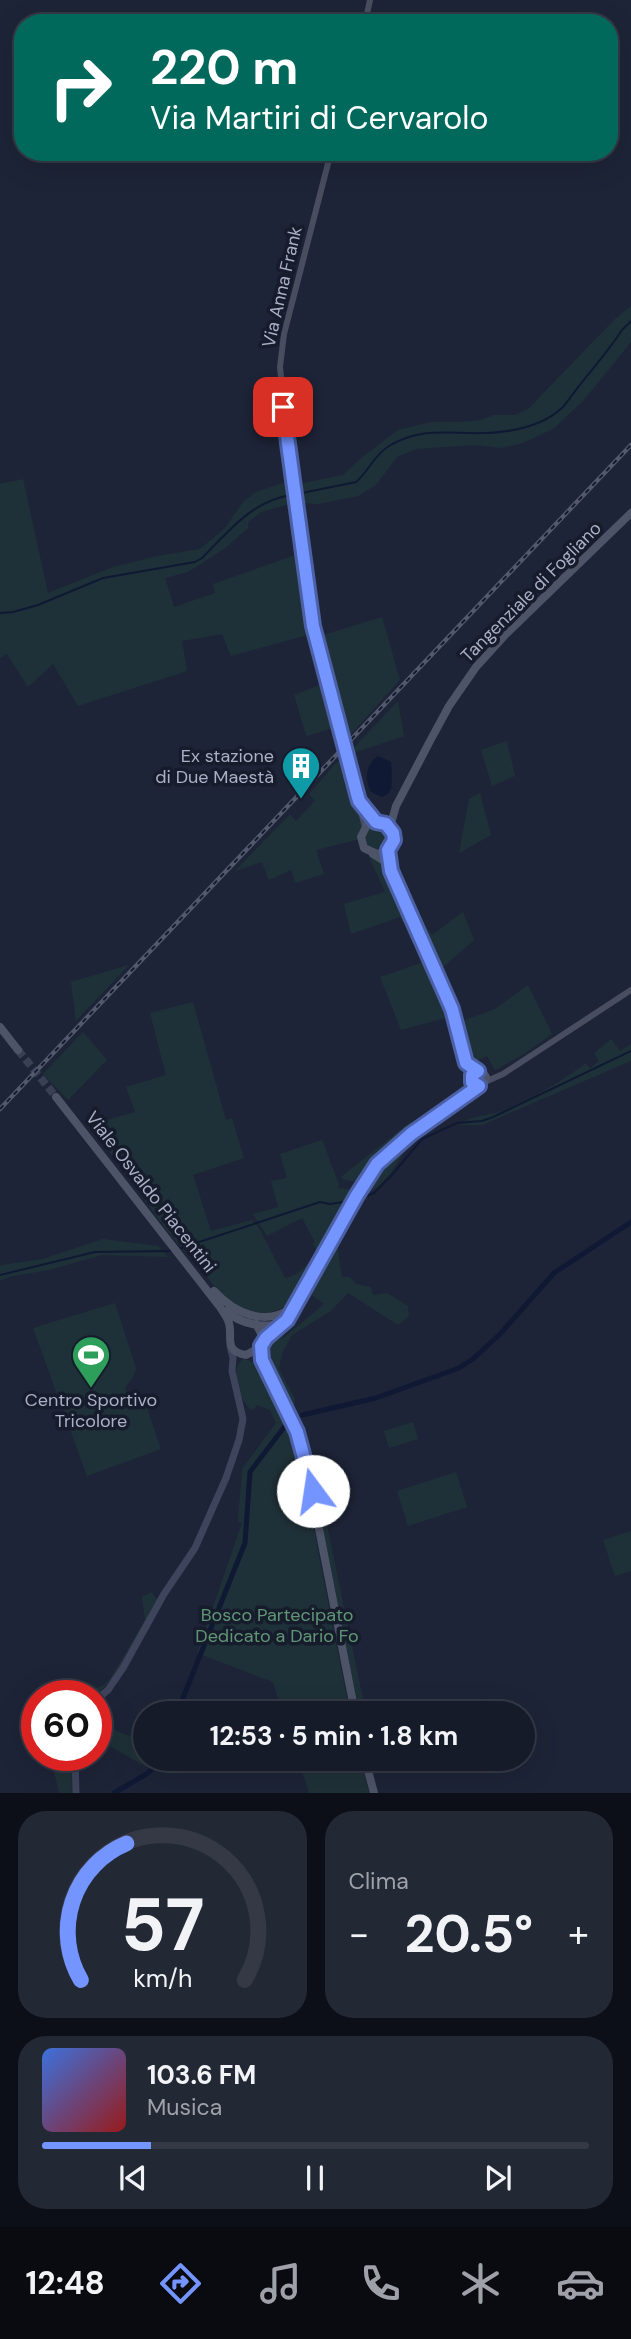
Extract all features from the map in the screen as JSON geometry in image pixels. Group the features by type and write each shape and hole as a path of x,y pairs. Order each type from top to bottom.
{"main road":[{"name":"Tangenziale di Fogliano","path":"376,825 396,806 449,706 476,667 505,635 631,513"},
{"path":"233,1375 238,1360 255,1352 283,1325 357,1195 384,1157 411,1134 482,1084 486,1077 476,1075 466,1063 452,1009 391,871 384,861 368,851 362,843 361,837 376,825 394,840 388,850 373,854"},
{"path":"388,850 391,871"},
{"path":"0,1027 18,1050"},
{"path":"476,1075 473,1084 482,1084"},
{"path":"462,1097 476,1075"},
{"name":"Viale Osvaldo Piacentini","path":"56,1097 220,1307 228,1321 230,1332"},
{"path":"185,1261 235,1309 258,1317 292,1311"},
{"name":"Viale Osvaldo Piacentini","path":"220,1307 244,1321"},
{"path":"112,1685 164,1594 203,1533 226,1478 243,1427 243,1411 233,1375 230,1332 237,1323 244,1321 272,1326 292,1311"},
{"path":"256,1324 262,1331 262,1360 290,1417 306,1462 353,1701"},
{"path":"230,1345 234,1351 246,1355 268,1372"},
{"path":"75,1771 76,1793"},
{"path":"368,1771 374,1793"}],"street":[{"name":"Via Anna Frank","path":"329,161 286,327 281,357 283,407 318,648 359,801 376,825"},
{"name":"Via Anna Frank","path":"359,801 376,825"},
{"path":"482,1084 631,990"},
{"path":"476,1075 495,1074 506,1070"}],"green space":[{"path":"631,306 631,342 583,401 553,429 523,443 501,448 475,445 416,449 397,457 376,485 358,496 319,504 297,503 294,485 343,475 398,430 431,422 462,422 481,420 494,415 515,415 528,409 615,319"},
{"path":"23,479 48,593 113,567 200,549 224,529 244,501 256,492 289,481 293,503 261,512 248,522 248,528 224,549 188,572 165,578 174,607 215,593 213,584 307,551 314,599 323,635 382,617 400,680 343,743 338,726 307,736 294,695 322,684 311,634 231,656 222,634 182,641 187,671 78,706 53,664 28,687 7,654 0,658 0,484"},
{"path":"398,701 404,736 353,753 371,826 383,826 389,836 389,843 380,851 404,898 432,935 463,912 474,940 442,968 460,1022 495,1009 528,985 552,1034 495,1070 487,1056 472,1064 466,1043 457,1046 449,1017 401,1030 380,977 424,962 400,917 351,934 344,904 385,892 369,857 364,838 316,850 324,874 295,883 291,870 269,880 262,862 235,871 290,814 296,821 315,801 309,794 336,763 345,760"},
{"path":"507,741 515,776 492,786 481,750"},
{"path":"480,793 491,835 459,853 469,799"},
{"path":"129,965 76,1021 71,982"},
{"path":"193,1002 226,1120 232,1118 244,1158 193,1175 211,1231 252,1220 259,1228 285,1278 291,1277 304,1268 317,1251 302,1218 267,1236 253,1214 278,1207 271,1181 287,1178 280,1154 322,1140 339,1184 338,1188 355,1190 296,1296 280,1309 271,1312 242,1309 222,1295 157,1217 90,1125 135,1112 126,1087 166,1075 150,1013"},
{"path":"83,1032 107,1060 68,1100 43,1074"},
{"path":"611,1039 620,1051 631,1044 631,1061 482,1125 458,1125 526,1100 586,1063 590,1068 599,1061 594,1053"},
{"path":"410,1122 413,1126 377,1159 359,1183 342,1179 342,1176"},
{"path":"412,1137 384,1181 359,1197 378,1168"},
{"path":"103,1239 158,1246 168,1257 102,1255 0,1281 2,1265 43,1259"},
{"path":"337,1244 342,1277 350,1277 356,1284 371,1287 373,1295 387,1293 408,1306 409,1316 398,1325 348,1293 331,1311 292,1335 282,1353 279,1369 295,1399 294,1407 316,1472 363,1701 357,1701 310,1462 290,1406 266,1362 264,1349 278,1332 289,1325 281,1340 324,1304 310,1294"},
{"name":"Centro Sportivo Tricolore","path":"115,1303 136,1368 125,1388 129,1395 144,1399 161,1449 87,1476 33,1328"},
{"name":"Bosco Partecipato Dedicato a Dario Fo","path":"243,1359 259,1368 274,1388 297,1450 348,1701 279,1701 273,1682 197,1653 242,1523 238,1521 242,1469 276,1423 270,1410 257,1405 251,1410 243,1399 236,1377"},
{"path":"413,1422 418,1439 389,1448 384,1431"},
{"path":"456,1472 467,1507 408,1526 397,1491"},
{"path":"631,1531 631,1571 615,1576 603,1540"},
{"path":"151,1592 158,1600 114,1677 109,1680 145,1620 142,1597"},
{"path":"112,1729 133,1737 133,1759 112,1747"},
{"path":"54,1771 71,1771 72,1793 59,1793"},
{"path":"302,1771 364,1771 369,1793 309,1793"}],"water":[{"path":"378,756 391,762 391,789 381,797 370,791 367,781 368,768"}],"waterway":[{"path":"297,494 356,482 384,450 408,437 436,432 505,431 542,421 563,407 631,321"},
{"path":"0,613 38,605 103,578 195,562 253,510 265,503 292,495"},
{"path":"359,1199 374,1193 422,1139 457,1123 482,1121 493,1117 631,1051"},
{"path":"181,1248 320,1202 330,1204 350,1201"},
{"path":"302,1415 376,1398 459,1368 500,1334 554,1273 631,1222"},
{"path":"0,1275 95,1252 170,1251"},
{"path":"182,1701 245,1543 250,1472 285,1426"},
{"path":"114,1793 150,1771"}],"tunnel":[{"path":"18,1050 56,1097"}],"railway":[{"path":"0,1109 631,445"}],"place":[{"name":"Ex stazione di Due Maestà","path":"301,800"},
{"name":"Centro Sportivo Tricolore","path":"91,1389"}],"route":[{"path":"283,407 313,626 359,801 376,822 386,824 393,833 394,840 388,850 391,871 457,1021 466,1063 478,1071 472,1075 472,1082 479,1086 411,1134 377,1164 287,1320 262,1343 262,1360 297,1432 313,1491"}]}
